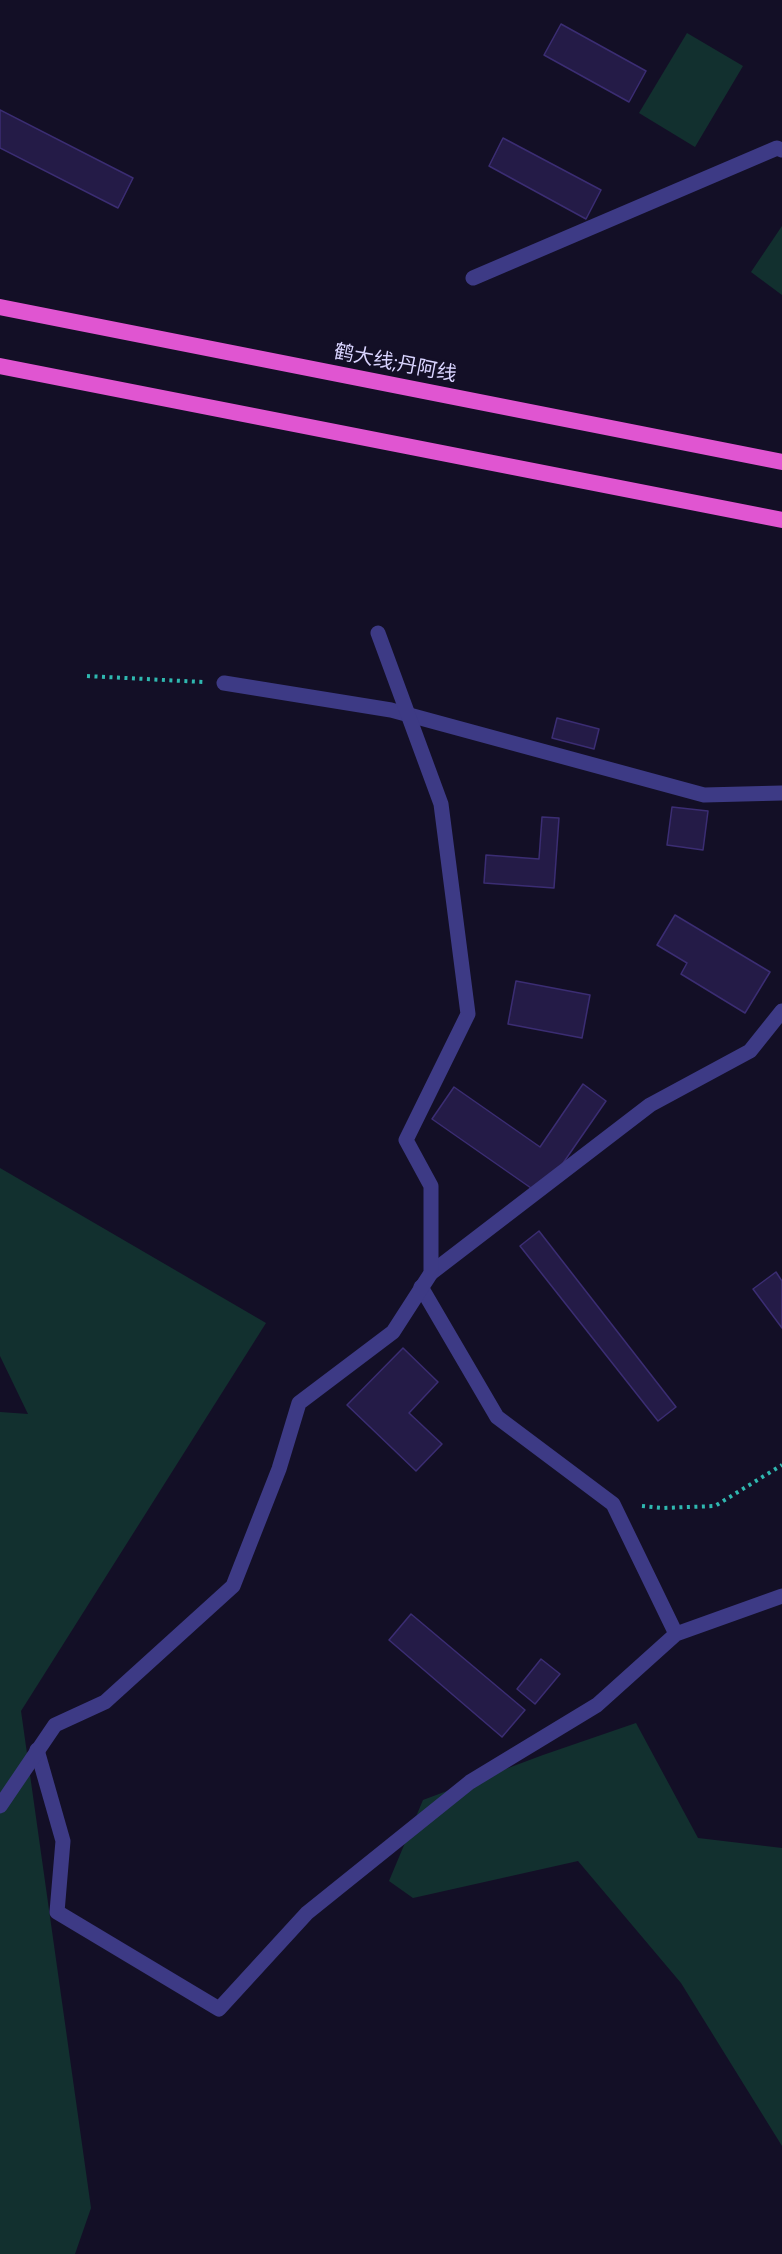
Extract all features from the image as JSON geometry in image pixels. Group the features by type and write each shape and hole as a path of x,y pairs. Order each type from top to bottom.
{"highway":[{"name":"鹤大线;丹阿线","path":"0,307 782,462"},
{"path":"0,366 782,520"}],"street":[{"path":"473,278 777,148 782,150"},
{"path":"378,633 441,804 468,1014 406,1140 432,1186 431,1273"},
{"path":"225,683 391,710 704,795 782,793"},
{"path":"0,1806 56,1725 105,1702 233,1587 279,1469 299,1403 393,1332 431,1273 650,1105 750,1052 782,1011"},
{"path":"422,1287 497,1417 613,1504 676,1634"},
{"path":"37,1750 63,1841 57,1912 219,2009 307,1913 470,1782 597,1705 676,1634 782,1596"}],"path":[{"path":"87,676 225,683"},
{"path":"613,1504 663,1508 715,1506 782,1465"}],"green space":[{"path":"687,33 743,66 695,147 639,113"},
{"path":"782,226 782,295 751,272"},
{"path":"0,1168 266,1323 21,1711 91,2208 75,2254 0,2254 0,1412 28,1414 0,1356"},
{"path":"636,1723 698,1838 782,1848 782,2146 681,1983 578,1861 413,1898 389,1881 423,1800"}],"building":[{"path":"561,24 646,71 629,102 544,55"},
{"path":"0,110 133,178 118,208 0,148"},
{"path":"503,138 601,190 586,219 489,166"},
{"path":"557,718 599,729 594,749 552,738"},
{"path":"672,807 708,811 703,850 667,845"},
{"path":"542,817 559,818 554,888 484,883 486,855 539,859"},
{"path":"675,915 770,972 745,1013 681,974 687,963 657,945"},
{"path":"516,981 590,995 582,1038 508,1024"},
{"path":"583,1084 606,1101 541,1195 432,1119 454,1087 540,1147"},
{"path":"539,1231 676,1407 658,1421 520,1246"},
{"path":"776,1272 782,1281 782,1328 753,1289"},
{"path":"403,1348 438,1382 409,1413 442,1444 416,1471 347,1405"},
{"path":"411,1614 525,1710 502,1737 389,1640"},
{"path":"541,1659 560,1674 535,1704 517,1689"}]}
